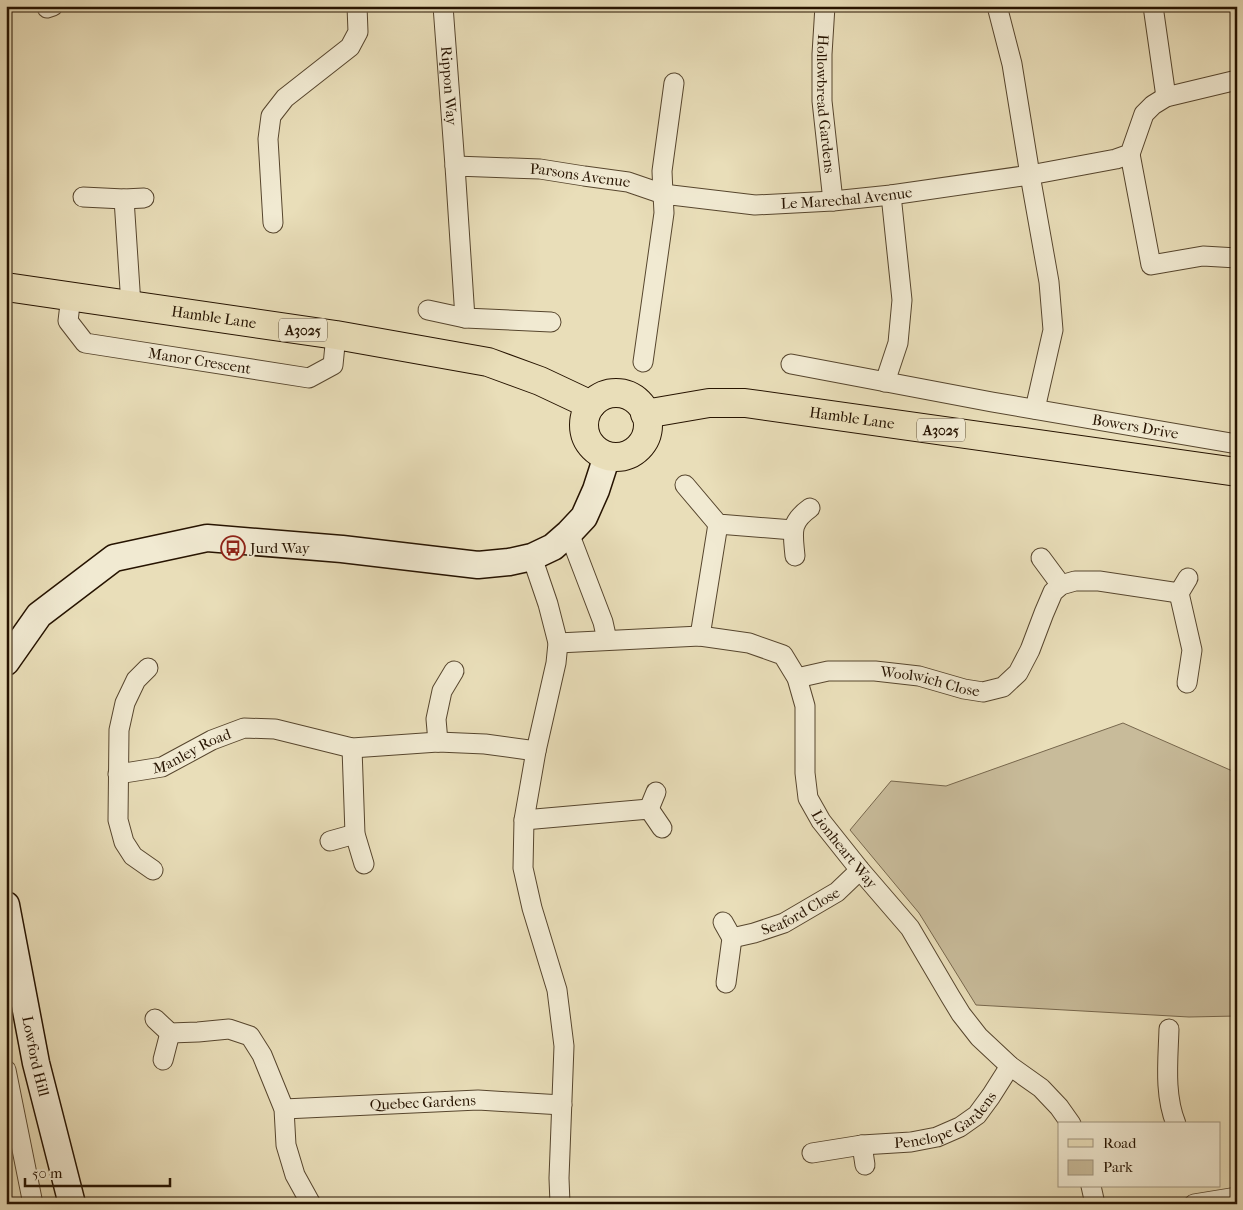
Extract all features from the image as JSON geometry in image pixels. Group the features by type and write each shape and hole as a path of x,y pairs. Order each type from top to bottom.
{"main road":[{"name":"Hamble Lane","path":"6,287 336,335 488,362 540,381 591,405"},
{"path":"614,394 623,394 640,405 645,414 647,424 646,434 639,447 627,455 617,457 607,456 598,452 585,435 586,414 591,405 605,395 614,394"},
{"name":"Hamble Lane","path":"645,414 709,403 744,403 1237,472"}],"street":[{"path":"273,223 268,139 271,116 285,98 350,48 358,32 357,6"},
{"name":"Rippon Way","path":"444,6 465,318"},
{"name":"Hollowbread Gardens","path":"825,6 822,101 833,201"},
{"path":"997,6 1012,64 1049,282 1053,330 1035,409"},
{"path":"1153,6 1166,97"},
{"path":"1237,80 1166,97 1153,105 1144,114 1130,154 1150,265 1203,256 1237,258"},
{"path":"643,362 664,213 662,171 674,83"},
{"name":"Le Marechal Avenue","path":"663,194 755,205 833,201 891,195 1030,175 1116,159 1130,154"},
{"name":"Parsons Avenue","path":"455,166 540,169 628,182 663,194"},
{"path":"885,382 898,344 902,300 891,195"},
{"path":"83,197 144,198"},
{"path":"124,199 132,305"},
{"name":"Manor Crescent","path":"71,296 68,321 85,343 309,378 332,365 336,335"},
{"path":"428,310 465,318 551,322"},
{"name":"Bowers Drive","path":"791,364 1237,444"},
{"path":"6,662 39,615 114,558 207,538 342,549 478,565 509,562 532,557 553,547 584,517 596,490 607,456"},
{"path":"685,485 718,524 793,530"},
{"path":"796,556 793,530 800,515 810,508"},
{"path":"700,636 718,524"},
{"path":"569,533 604,622 607,640"},
{"path":"532,557 548,604 558,643 556,663 536,751 524,820 523,868 532,908 557,990 564,1046 559,1178 560,1204"},
{"path":"1042,558 1061,585 1075,581 1183,585 1185,618 1192,650 1188,683"},
{"name":"Woolwich Close","path":"797,678 828,671 875,671 919,676 964,689 983,692 1003,687 1018,673 1030,650 1053,592 1061,585"},
{"name":"Lionheart Way","path":"558,643 700,636 749,642 783,655 797,678 805,706 805,773 808,798 821,821 910,928 961,1014 979,1037 1010,1066 1041,1088 1059,1107 1070,1122"},
{"path":"148,668 136,680 125,704 119,730 118,820 128,862 153,870"},
{"path":"438,742 436,687 454,671"},
{"name":"Manley Road","path":"118,774 162,767 212,740 244,728 275,729 352,748 438,742 485,744 536,751"},
{"path":"352,748 355,834 364,864"},
{"path":"524,820 653,801 662,828"},
{"path":"330,841 355,834"},
{"name":"Seaford Close","path":"726,983 727,930 754,933 784,923 837,892 860,870"},
{"name":"Lowford Hill","path":"6,905 36,1063 72,1204"},
{"path":"155,1020 170,1033 229,1029 250,1036 262,1055 284,1108 286,1145 295,1174 311,1204"},
{"path":"1169,1029 1167,1081 1171,1112 1175,1122"},
{"path":"163,1060 170,1033"},
{"path":"34,1204 6,1070 36,1063"},
{"name":"Penelope Gardens","path":"812,1153 862,1145 911,1142 937,1137 960,1127 978,1115 1010,1066"},
{"name":"Quebec Gardens","path":"284,1108 478,1100 562,1105"},
{"path":"862,1145 866,1165"},
{"path":"1091,1188 1095,1204"},
{"path":"1193,1188 1195,1204 1237,1197"}],"green space":[{"path":"1123,723 1237,773 1237,1016 1189,1017 976,1005 919,913 850,830 891,781 946,786"}],"place":[{"name":"Jurd Way","path":"233,548"}]}
